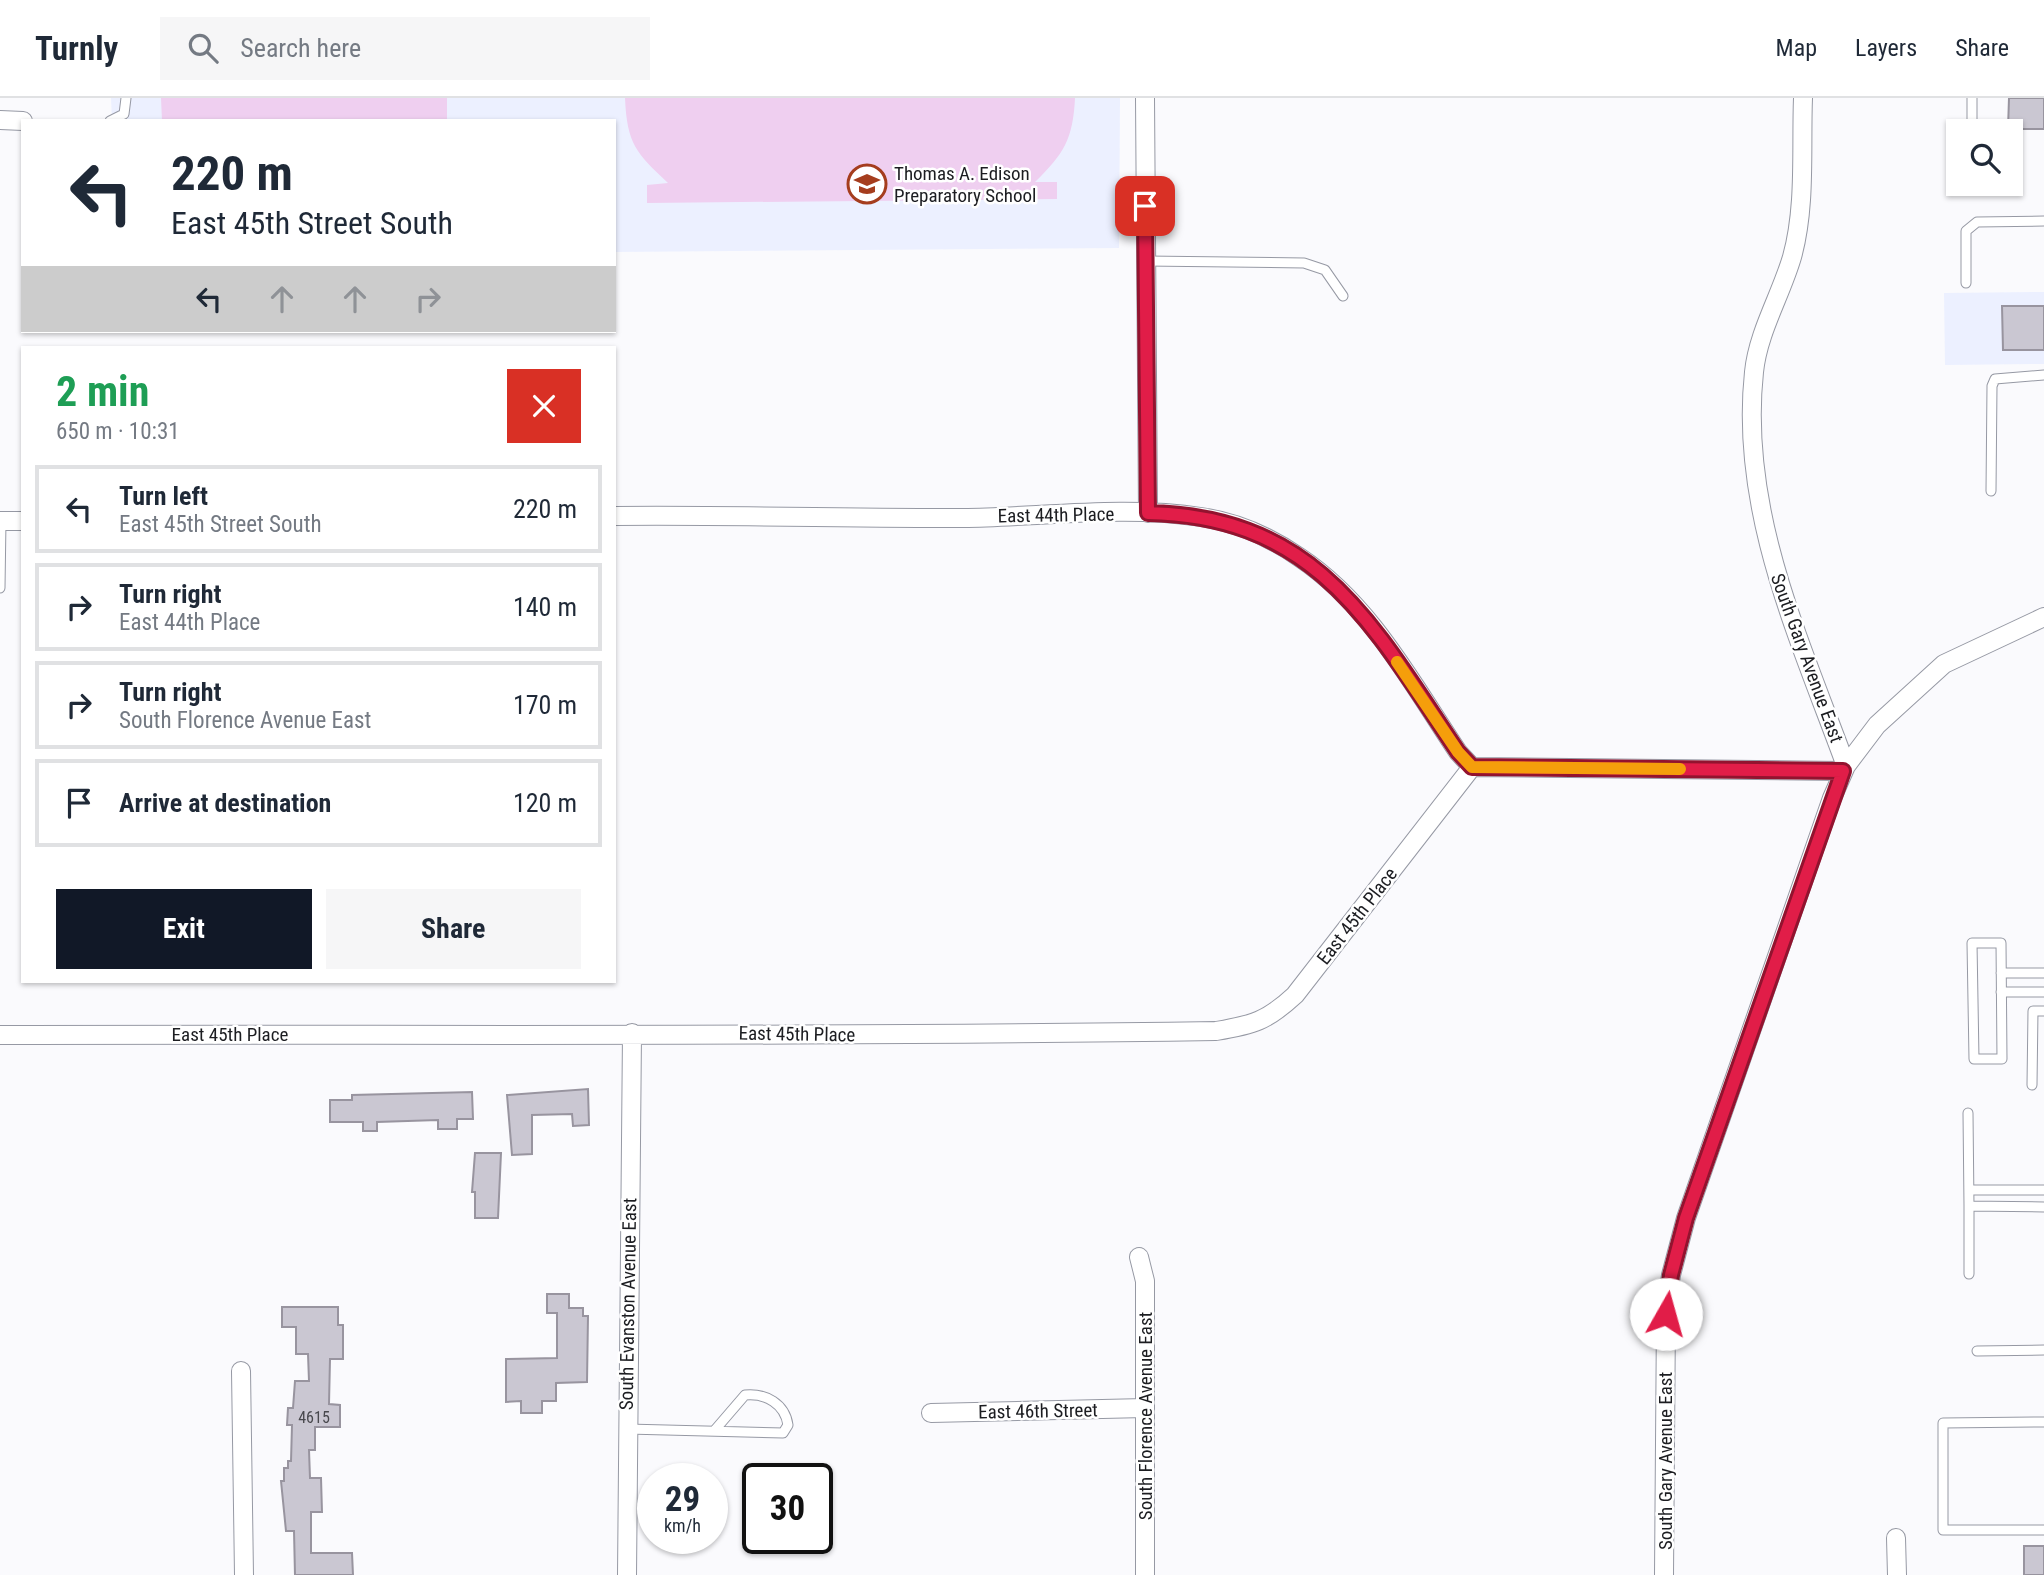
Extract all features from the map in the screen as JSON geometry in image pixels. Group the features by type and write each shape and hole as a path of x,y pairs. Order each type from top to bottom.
{"street":[{"path":"1145,98 1148,513"},
{"name":"South Gary Avenue East","path":"1664,1575 1666,1314 1671,1275 1686,1218 1845,769 1768,550 1753,453 1754,369 1766,326 1792,256 1797,229 1803,98"},
{"path":"0,121 21,121"},
{"name":"East 44th Place","path":"616,516 963,518 1148,513 1202,517 1231,524 1269,539 1329,579 1373,626 1458,752 1472,767"},
{"path":"1,521 21,521"},
{"path":"1472,767 1845,769 1877,725 1944,664 2044,617"},
{"name":"East 45th Place","path":"0,1035 632,1033 905,1036 1216,1031 1252,1025 1272,1017 1295,995 1472,767"},
{"name":"South Evanston Avenue East","path":"627,1575 632,1033"},
{"name":"South Florence Avenue East","path":"1139,1257 1145,1281 1145,1575"},
{"path":"241,1371 244,1575"},
{"name":"East 46th Street","path":"931,1413 1145,1408"},
{"path":"1896,1538 1897,1575"}],"lane":[{"path":"114,119 124,114 126,98"},
{"path":"1972,98 1972,119"},
{"path":"1966,283 1966,231 1977,222 2044,221"},
{"path":"1146,261 1304,263 1325,270 1343,296"},
{"path":"1991,491 1992,386 1995,379 2044,375"},
{"path":"0,588 1,521"},
{"path":"1972,943 2001,943 2001,973 2002,1059 1974,1059 1972,943"},
{"path":"2001,973 2044,973"},
{"path":"2001,992 2044,992"},
{"path":"2032,1085 2033,1011 2044,1011"},
{"path":"1968,1113 1969,1274"},
{"path":"1969,1190 2044,1190"},
{"path":"1969,1206 2044,1207"},
{"path":"1977,1351 2044,1350"},
{"path":"627,1429 783,1433 788,1425 786,1412 777,1403 756,1394 745,1395 714,1431"},
{"path":"2044,1422 1943,1423 1943,1530 2044,1530"}],"shaded area":[{"name":"Thomas A. Edison Preparatory School","path":"111,98 1120,98 1119,248 616,252 616,119 112,119"},
{"path":"161,98 447,98 447,119 162,119"},
{"path":"625,98 1075,98 1072,124 1065,145 1035,182 1057,182 1057,199 647,203 647,185 668,183 648,164 635,146 628,126"},
{"path":"2044,292 2044,364 1945,365 1944,293"}],"building":[{"path":"2009,98 2044,98 2044,129 2023,129 2023,119 2008,119"},
{"path":"2002,306 2044,306 2044,350 2003,350"},
{"path":"588,1089 589,1125 573,1126 572,1114 532,1115 532,1154 512,1155 507,1095"},
{"path":"472,1092 473,1119 457,1119 457,1129 438,1129 438,1120 377,1122 377,1131 363,1131 363,1122 330,1122 330,1100 352,1100 352,1095"},
{"path":"475,1153 501,1153 498,1218 475,1218 475,1192 472,1192"},
{"path":"547,1294 569,1294 569,1308 583,1308 583,1316 588,1316 587,1382 556,1383 556,1401 542,1401 542,1413 521,1413 521,1401 506,1402 506,1359 557,1358 557,1313 547,1313"},
{"path":"282,1307 338,1307 338,1325 343,1325 343,1359 330,1359 329,1404 340,1405 340,1427 315,1427 315,1450 309,1450 310,1478 321,1478 322,1512 311,1512 311,1553 352,1553 353,1575 295,1575 294,1531 286,1531 281,1481 284,1481 284,1468 288,1468 288,1461 291,1461 292,1425 287,1425 288,1408 293,1408 295,1381 309,1381 308,1354 296,1354 296,1327 282,1327"},
{"path":"2024,1546 2044,1546 2044,1575 2024,1575"}],"slow traffic":[{"path":"1397,662 1458,752 1472,767 1680,769"}],"place":[{"name":"Thomas A. Edison Preparatory School","path":"867,184"}],"route":[{"path":"1145,206 1148,513 1202,517 1231,524 1269,539 1329,579 1373,626 1458,752 1472,767 1843,771 1686,1218 1671,1275 1666,1314"}]}
